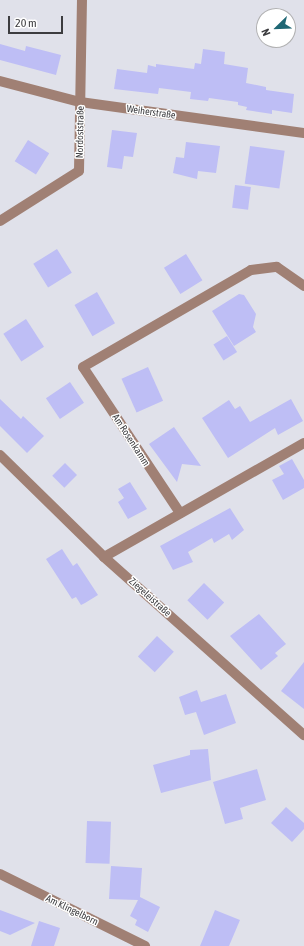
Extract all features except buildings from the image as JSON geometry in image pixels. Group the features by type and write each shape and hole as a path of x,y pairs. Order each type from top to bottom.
{"street":[{"name":"Nordoststraße","path":"0,221 79,171 82,0"},
{"name":"Weiherstraße","path":"0,81 80,102 304,133"},
{"name":"Am Rosenkamm","path":"180,513 83,367 251,270 277,267 304,286"},
{"path":"104,557 304,443"},
{"name":"Ziegeleistraße","path":"0,455 104,557 304,734"},
{"name":"Am Klingelborn","path":"0,874 145,946"}]}
